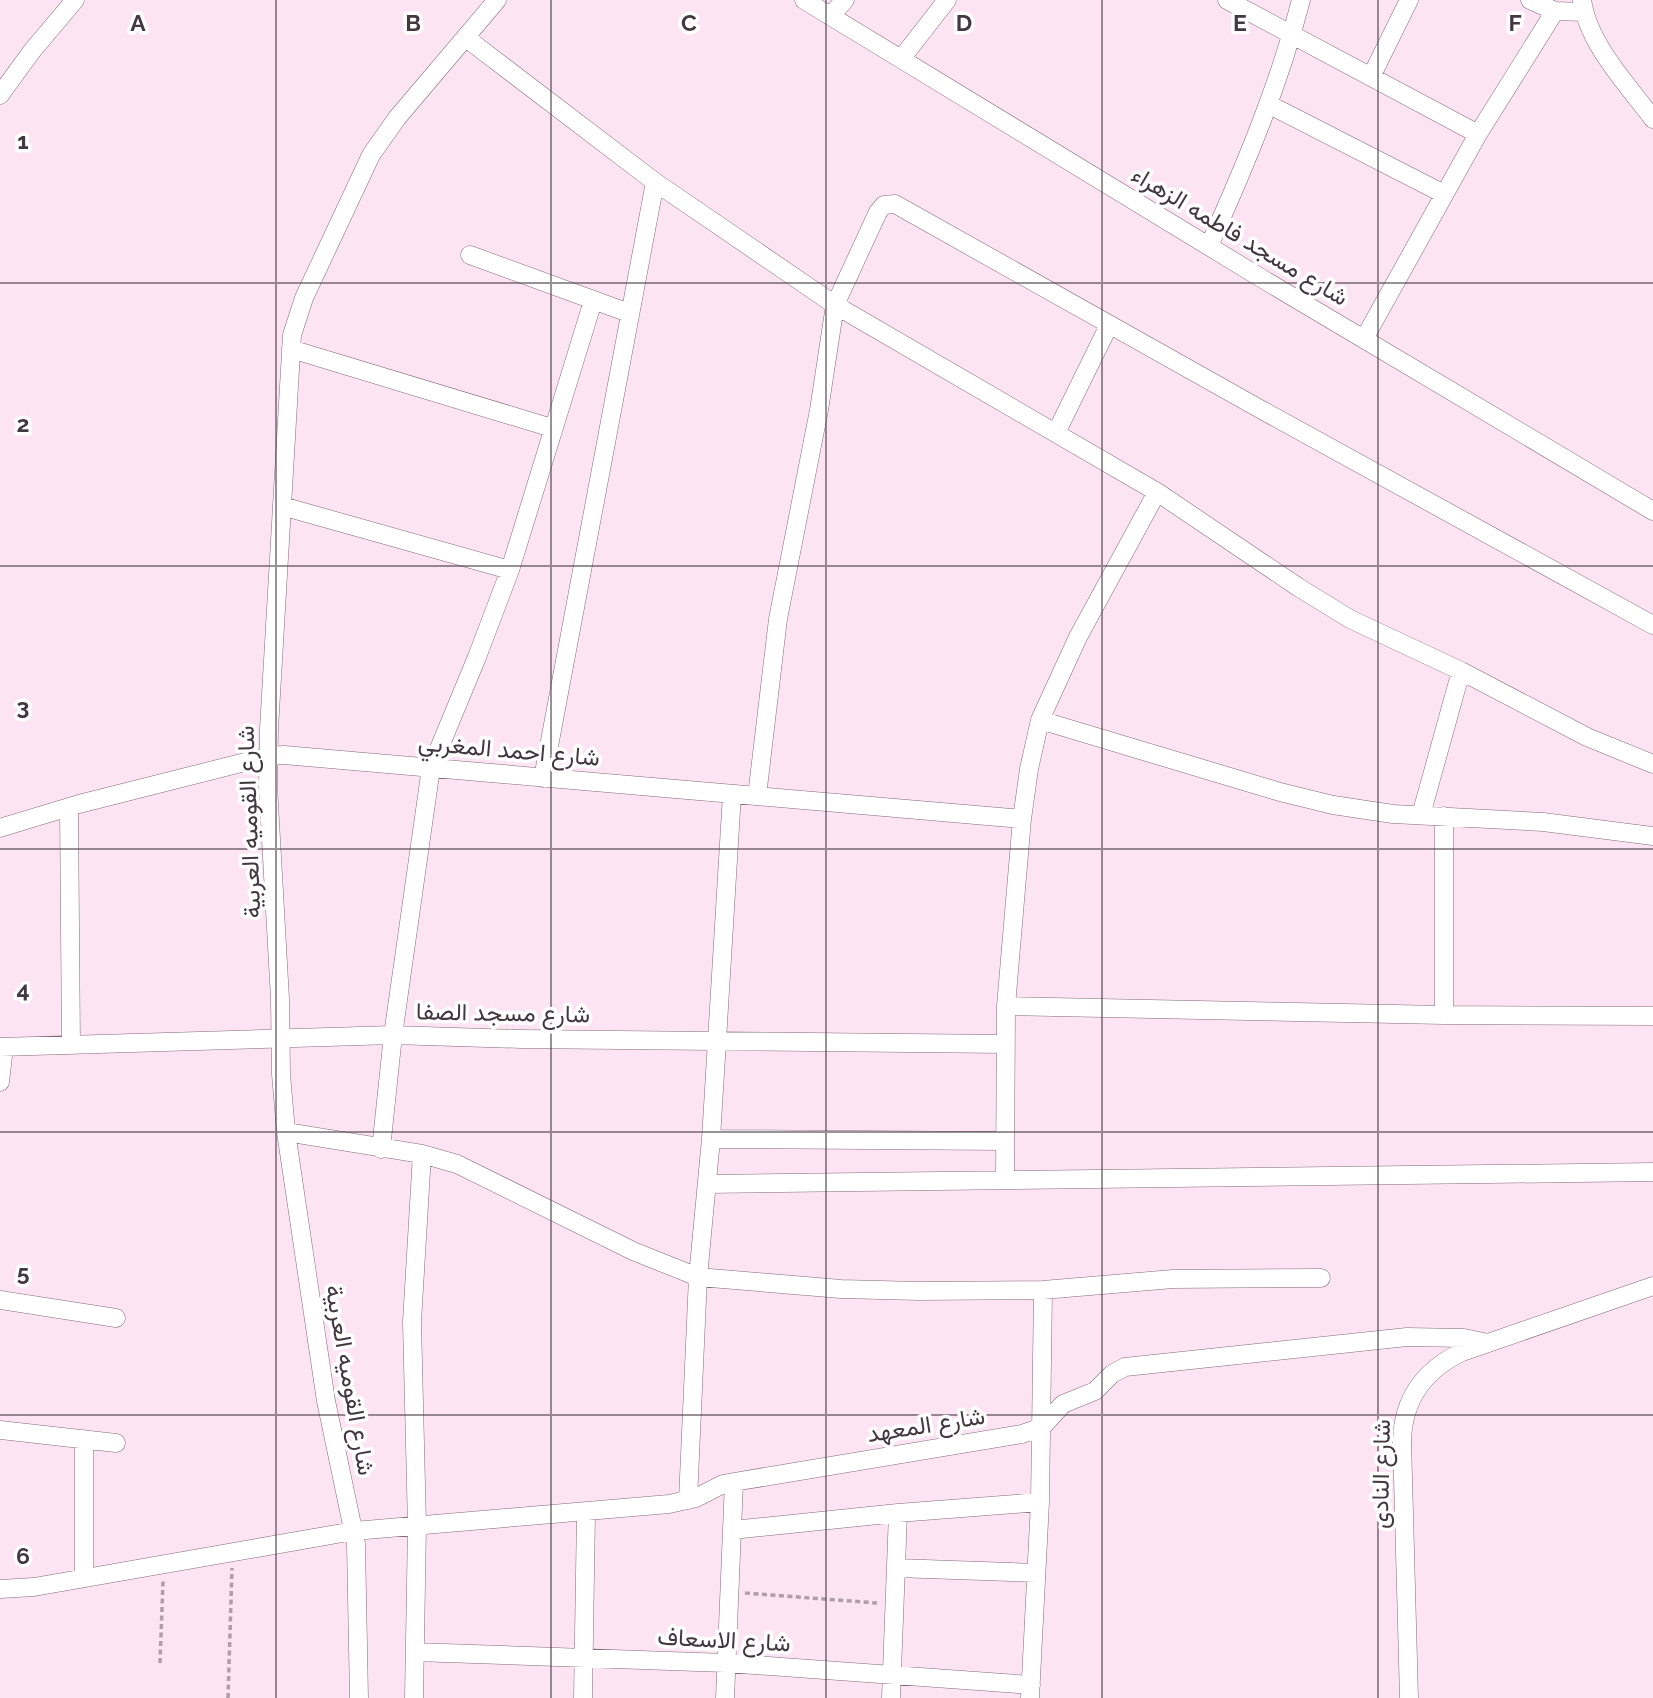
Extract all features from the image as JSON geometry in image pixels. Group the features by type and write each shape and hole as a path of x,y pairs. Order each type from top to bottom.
{"street":[{"path":"0,94 75,0"},
{"name":"شارع القوميه العربية","path":"359,1698 357,1561 354,1531 326,1401 286,1132 280,1040 269,756 291,349 295,322 304,298 364,168 397,118 497,0"},
{"name":"شارع مسجد فاطمه الزهراء","path":"804,0 1653,511"},
{"path":"831,16 845,0"},
{"path":"901,60 947,0"},
{"path":"1227,0 1478,134"},
{"path":"1209,246 1238,183 1268,104 1301,0"},
{"path":"1371,77 1409,0"},
{"path":"1530,0 1555,11 1583,6 1594,38 1646,101 1653,119"},
{"path":"1364,339 1478,134 1555,11"},
{"path":"466,38 655,181 835,304 1157,492 1298,587 1350,618 1461,671 1587,737 1653,764"},
{"path":"1268,104 1444,194"},
{"path":"543,778 655,181"},
{"path":"757,796 778,619 818,410 835,304 877,212 884,205 895,204 1653,625"},
{"path":"470,255 629,313"},
{"path":"381,1149 393,1035 431,768 510,570 593,301"},
{"path":"1056,433 1110,325"},
{"path":"291,349 552,428"},
{"path":"1005,1180 1006,1006 1022,819 1029,769 1040,720 1078,637 1157,492"},
{"path":"282,506 510,570"},
{"path":"1421,816 1461,671"},
{"path":"1040,720 1306,799 1360,810 1532,821 1653,836"},
{"name":"شارع احمد المغربي","path":"0,828 69,807 269,756 284,755 1022,819"},
{"path":"688,1500 698,1277 708,1184 732,794"},
{"path":"69,807 71,1045"},
{"path":"1444,816 1444,1015"},
{"path":"1006,1006 1444,1015 1653,1016"},
{"name":"شارع مسجد الصفا","path":"2,1047 393,1035 521,1039 1005,1044"},
{"path":"0,1082 2,1047"},
{"path":"286,1132 422,1154 457,1164 633,1251 698,1277 841,1289 919,1292 1043,1290 1173,1279 1321,1278"},
{"path":"711,1139 1005,1141"},
{"path":"414,1698 417,1526 412,1322 422,1154"},
{"path":"708,1184 1653,1172"},
{"name":"شارع النادى","path":"1409,1698 1402,1441 1404,1415 1415,1390 1435,1367 1455,1356 1653,1286"},
{"path":"1030,1691 1040,1502 1043,1290"},
{"path":"0,1300 116,1318"},
{"name":"شارع المعهد","path":"0,1589 34,1587 354,1531 668,1504 688,1500 734,1482 1022,1434 1042,1427 1063,1404 1095,1391 1112,1374 1125,1367 1407,1337 1452,1337 1488,1343"},
{"path":"0,1430 116,1443"},
{"path":"84,1439 84,1578"},
{"path":"725,1698 734,1482"},
{"path":"732,1530 1040,1502"},
{"path":"583,1698 586,1513"},
{"path":"891,1698 898,1513"},
{"path":"896,1568 1036,1573"},
{"name":"شارع الاسعاف","path":"415,1652 726,1663 892,1675 1030,1691"}],"path":[{"path":"228,1698 233,1552"},
{"path":"160,1663 163,1564"},
{"path":"729,1591 894,1604"}]}
